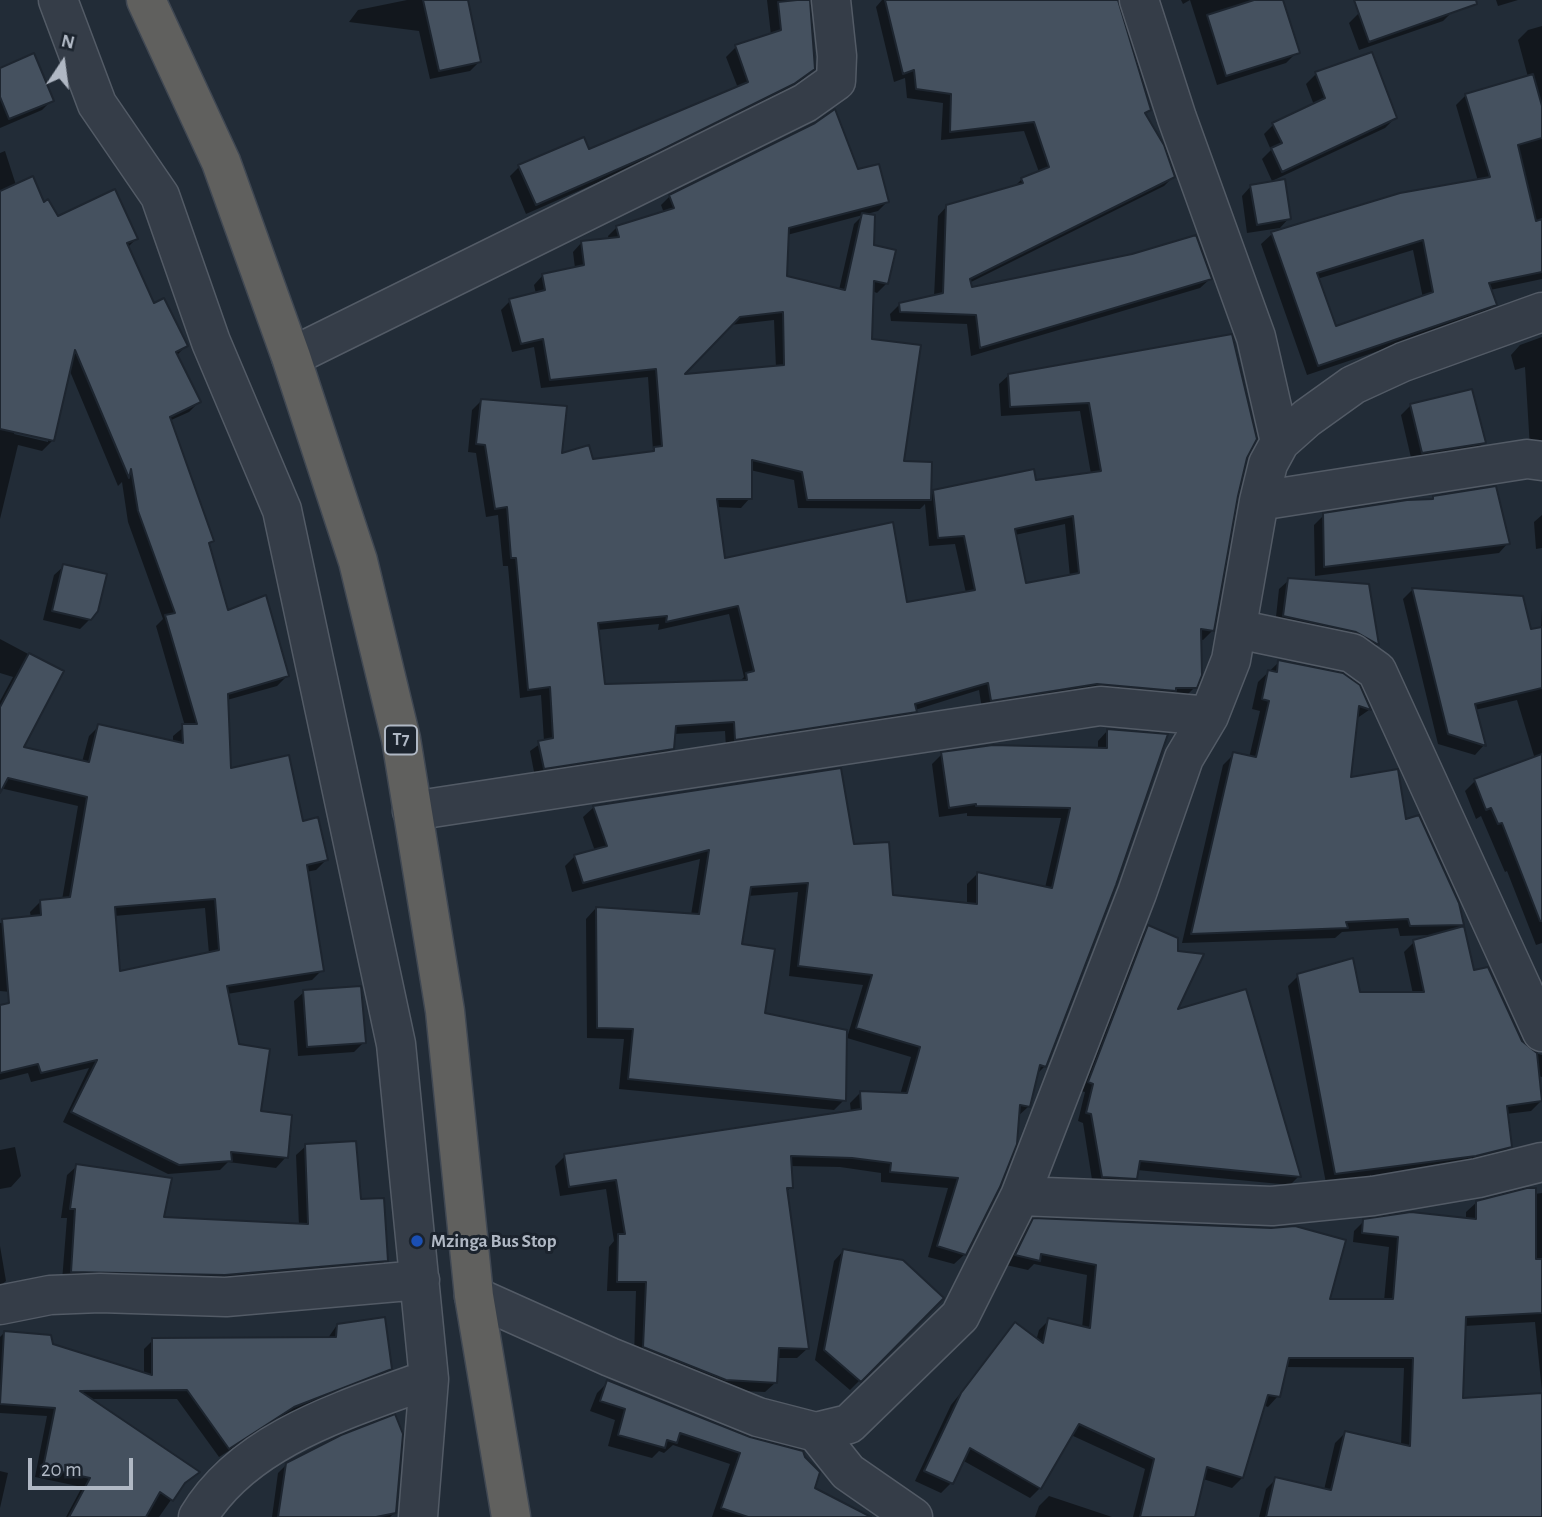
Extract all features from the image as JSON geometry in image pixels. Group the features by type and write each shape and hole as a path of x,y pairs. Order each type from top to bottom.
{"highway":[{"name":"T7","path":"146,0 221,162 291,356 358,561 401,738 445,1011 474,1296 511,1517"}],"street":[{"path":"58,0 97,104 160,196 211,342 282,510 396,1044 429,1380 418,1517"},
{"path":"291,356 805,103 836,81 837,56 831,0"},
{"path":"1139,0 1177,118 1256,337 1280,442"},
{"path":"474,1296 610,1357 758,1417 816,1432 849,1424 960,1316 1020,1196 1137,893 1184,758 1209,716 1231,660 1259,501 1268,464 1280,442 1307,418 1353,385 1403,362 1542,312"},
{"path":"1259,501 1527,459 1542,461"},
{"path":"1237,629 1352,653 1377,671 1542,1032"},
{"path":"412,811 1100,706 1209,716"},
{"path":"1020,1196 1272,1206 1373,1196 1478,1178 1542,1162"},
{"path":"0,1305 50,1295 100,1293 226,1297 420,1280"},
{"path":"198,1517 217,1492 258,1456 323,1419 429,1380"},
{"path":"816,1432 848,1472 913,1517"}],"building":[{"path":"423,0 468,0 481,62 439,71"},
{"path":"810,0 815,69 794,84 655,153 536,205 518,165 584,137 589,149 748,82 735,45 781,30 778,2"},
{"path":"885,0 1118,0 1151,110 1145,113 1164,145 1175,177 970,279 972,287 1132,254 1196,235 1212,279 980,348 976,315 900,312 899,303 943,293 946,205 1023,183 1021,178 1049,167 1034,122 950,132 951,94 916,89 914,70 903,74"},
{"path":"1254,0 1283,0 1300,53 1226,76 1207,15"},
{"path":"1354,0 1476,0 1477,4 1369,42"},
{"path":"1372,52 1397,118 1282,172 1271,148 1282,143 1272,123 1325,98 1315,72"},
{"path":"34,53 54,101 9,119 0,97 0,68"},
{"path":"1533,74 1542,106 1542,138 1518,145 1536,221 1542,219 1542,272 1489,283 1497,305 1318,366 1271,232 1400,193 1490,177 1465,94","holes":["1423,240 1433,292 1336,326 1317,273"]},
{"path":"835,109 858,169 879,164 889,202 789,228 787,276 845,290 862,213 875,215 874,245 896,250 888,284 874,281 872,339 921,345 904,461 932,462 931,500 807,500 802,472 752,460 752,499 717,499 725,558 893,522 907,602 975,590 964,536 938,538 933,490 1034,469 1036,480 1101,471 1089,403 1010,407 1008,374 1232,334 1257,439 1247,458 1238,496 1214,631 1201,629 1202,675 1197,688 1176,688 1176,691 1097,684 991,701 988,683 915,704 917,712 735,740 734,722 676,726 674,749 544,769 538,741 553,738 550,687 528,690 516,558 511,558 507,507 495,509 485,445 476,444 481,399 567,406 562,453 589,445 593,459 654,451 654,447 662,446 656,369 550,380 543,339 521,344 509,299 545,290 542,274 584,265 581,241 619,237 616,226 674,208 669,195 815,123","holes":["783,312 784,365 685,374 740,317","1073,516 1079,573 1026,583 1015,529","738,606 754,671 746,673 747,680 605,684 598,623 667,616 666,622"]},
{"path":"33,176 44,202 48,199 58,216 115,189 138,239 127,243 154,303 164,298 188,346 176,352 201,402 170,417 214,541 209,543 228,610 266,595 289,676 228,694 231,768 289,755 303,821 318,817 328,860 307,865 324,971 227,986 239,1044 270,1049 261,1111 292,1115 288,1158 231,1152 232,1161 179,1165 71,1112 97,1060 41,1073 38,1064 0,1073 0,1005 9,1003 2,919 41,915 40,900 70,897 87,797 8,778 0,793 0,707 29,653 64,671 24,747 89,762 98,724 183,743 182,724 197,724 165,615 175,613 138,511 131,469 129,478 75,350 54,441 0,429 0,191","holes":["215,899 219,950 120,971 115,907"]},
{"path":"1285,179 1291,219 1257,225 1250,185"},
{"path":"1472,389 1486,443 1422,453 1410,404"},
{"path":"1496,486 1510,544 1324,567 1323,513 1407,500 1433,499 1433,496"},
{"path":"63,564 107,574 98,611 91,620 52,611"},
{"path":"1288,578 1369,584 1379,645 1356,632 1283,616"},
{"path":"1412,588 1523,596 1531,629 1542,627 1542,688 1475,704 1486,746 1448,734"},
{"path":"1278,660 1343,673 1360,685 1371,710 1359,706 1351,777 1398,769 1406,819 1419,815 1459,903 1464,925 1410,926 1408,919 1346,922 1348,928 1191,934 1233,752 1256,757 1269,701 1262,699 1268,670 1277,672"},
{"path":"1107,729 1168,734 1116,885 1046,1067 1040,1065 1030,1107 1020,1105 1017,1144 1000,1187 966,1255 937,1246 958,1178 890,1172 891,1163 852,1158 791,1156 793,1188 787,1188 809,1349 779,1348 777,1383 726,1380 643,1347 646,1282 617,1282 618,1234 625,1234 616,1180 569,1187 564,1154 861,1109 860,1091 907,1093 920,1047 856,1028 872,975 798,966 808,883 751,887 742,944 775,949 765,1013 847,1030 846,1101 628,1079 633,1029 597,1028 596,907 699,914 709,850 583,883 574,855 607,846 593,806 841,768 854,844 889,842 893,895 977,904 977,872 1052,888 1070,808 976,804 949,808 941,752 993,745 1107,748"},
{"path":"1542,754 1540,921 1502,823 1498,824 1491,808 1486,810 1474,779"},
{"path":"1148,925 1178,938 1178,951 1204,954 1178,1009 1246,989 1301,1177 1140,1161 1137,1179 1102,1177 1091,1114 1086,1113 1093,1084 1088,1082"},
{"path":"1464,926 1474,970 1488,967 1522,1041 1537,1053 1542,1101 1507,1106 1512,1147 1476,1156 1335,1174 1297,974 1353,958 1360,992 1424,992 1413,940"},
{"path":"361,986 366,1043 307,1047 303,990"},
{"path":"356,1141 361,1199 384,1198 388,1261 225,1275 71,1272 75,1209 70,1209 76,1164 172,1178 164,1217 308,1224 305,1144"},
{"path":"1536,1188 1536,1259 1542,1259 1542,1313 1466,1317 1463,1398 1542,1393 1542,1517 1266,1517 1275,1477 1331,1490 1345,1431 1410,1446 1413,1358 1289,1358 1280,1397 1268,1395 1243,1478 1207,1467 1195,1517 1140,1517 1154,1459 1079,1424 1041,1489 970,1448 953,1484 924,1471 961,1393 1015,1322 1043,1343 1048,1318 1090,1328 1096,1265 1041,1254 1040,1261 1015,1255 1033,1218 1271,1228 1295,1226 1346,1240 1330,1299 1393,1299 1398,1237 1362,1233 1363,1219 1411,1212 1476,1219 1476,1201"},
{"path":"843,1249 903,1260 944,1298 861,1382 824,1350"},
{"path":"385,1317 392,1369 294,1407 229,1449 187,1390 80,1391 200,1472 185,1483 173,1501 160,1492 146,1517 69,1517 90,1478 43,1468 55,1408 0,1404 4,1331 51,1335 53,1344 152,1375 152,1338 336,1337 337,1324"},
{"path":"607,1380 750,1437 803,1451 805,1457 820,1472 815,1488 871,1517 748,1517 721,1508 740,1453 680,1433 677,1443 667,1440 665,1448 618,1435 625,1409 600,1401"},
{"path":"395,1414 403,1434 396,1513 376,1517 278,1517 286,1463 341,1435"}],"place":[{"name":"Mzinga Bus Stop","path":"417,1241"}]}
